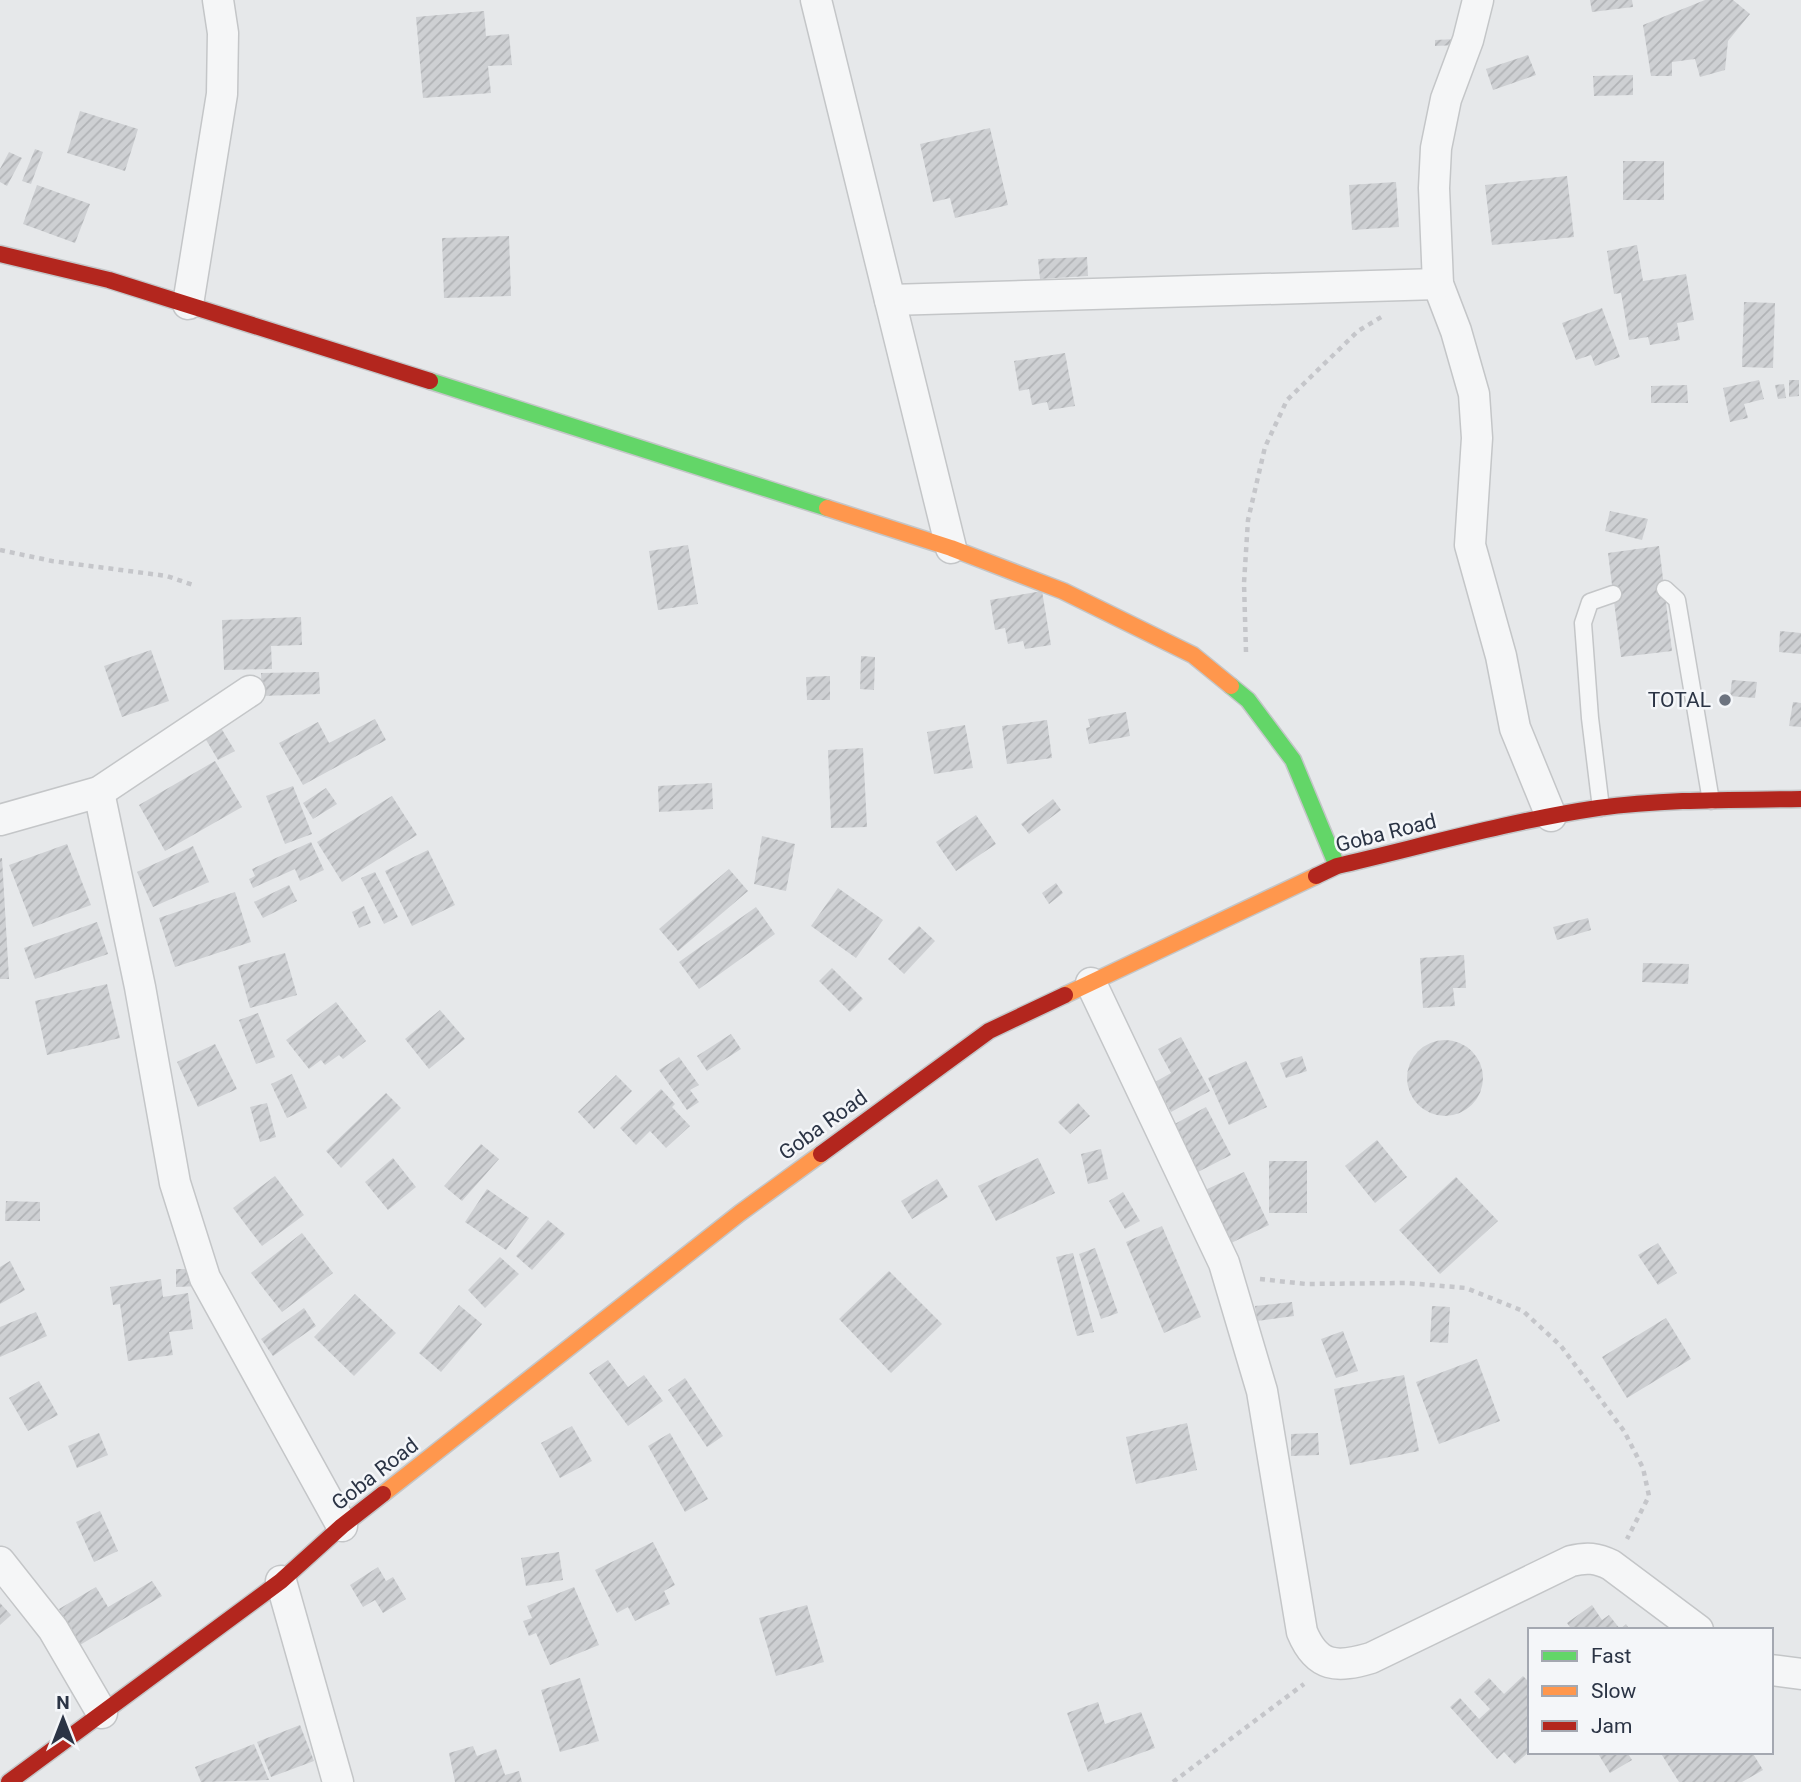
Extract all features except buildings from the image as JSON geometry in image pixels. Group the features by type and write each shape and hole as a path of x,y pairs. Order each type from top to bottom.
{"main road":[{"path":"0,254 109,279 188,304 951,548 1063,591 1193,655 1248,700 1293,760 1337,866"},
{"name":"Goba Road","path":"9,1782 281,1581 342,1525 740,1213 865,1119 989,1031 1337,866 1551,816 1601,808 1801,799"}],"street":[{"path":"188,304 222,94 223,33 218,0"},
{"path":"816,0 951,548"},
{"path":"1478,0 1468,40 1446,99 1436,149 1434,188 1438,284 1456,331 1474,394 1477,438 1470,545 1501,656 1516,728 1551,816"},
{"path":"890,300 1438,284"},
{"path":"0,820 99,792 250,691"},
{"path":"99,792 140,987 175,1182 205,1278 342,1525"},
{"path":"1091,983 1224,1263 1262,1391 1302,1632 1317,1657 1330,1664 1352,1664 1371,1658 1572,1561 1585,1558 1599,1559 1611,1565 1695,1628"},
{"path":"0,1562 53,1629 102,1713"},
{"path":"281,1581 338,1782"},
{"path":"1773,1670 1801,1674"}],"lane":[{"path":"1665,589 1676,600 1711,801"},
{"path":"1601,808 1590,718 1583,622 1590,602 1613,594"}],"path":[{"path":"1248,700 1244,583 1246,545 1248,520 1265,447 1287,400 1358,331 1392,311"},
{"path":"0,550 82,566 167,576 196,586"},
{"path":"1224,1263 1256,1279 1306,1284 1407,1283 1466,1288 1523,1311 1560,1346 1624,1431 1643,1468 1649,1496 1639,1519 1611,1565"},
{"path":"1173,1782 1330,1664"}],"traffic: fast":[{"path":"430,381 827,508"},
{"path":"1231,686 1248,700 1293,760 1337,866"}],"traffic: slow":[{"path":"827,508 951,548 1063,591 1193,655 1231,686"},
{"path":"1065,995 1316,876"},
{"path":"383,1494 740,1213 821,1154"}],"traffic: jam":[{"path":"0,254 109,280 430,381"},
{"path":"1316,876 1337,866 1467,834 1598,808 1674,801 1801,799"},
{"path":"821,1154 989,1031 1065,995"},
{"path":"9,1782 281,1581 342,1526 383,1494"}],"place":[{"name":"TOTAL","path":"1725,700"}]}
